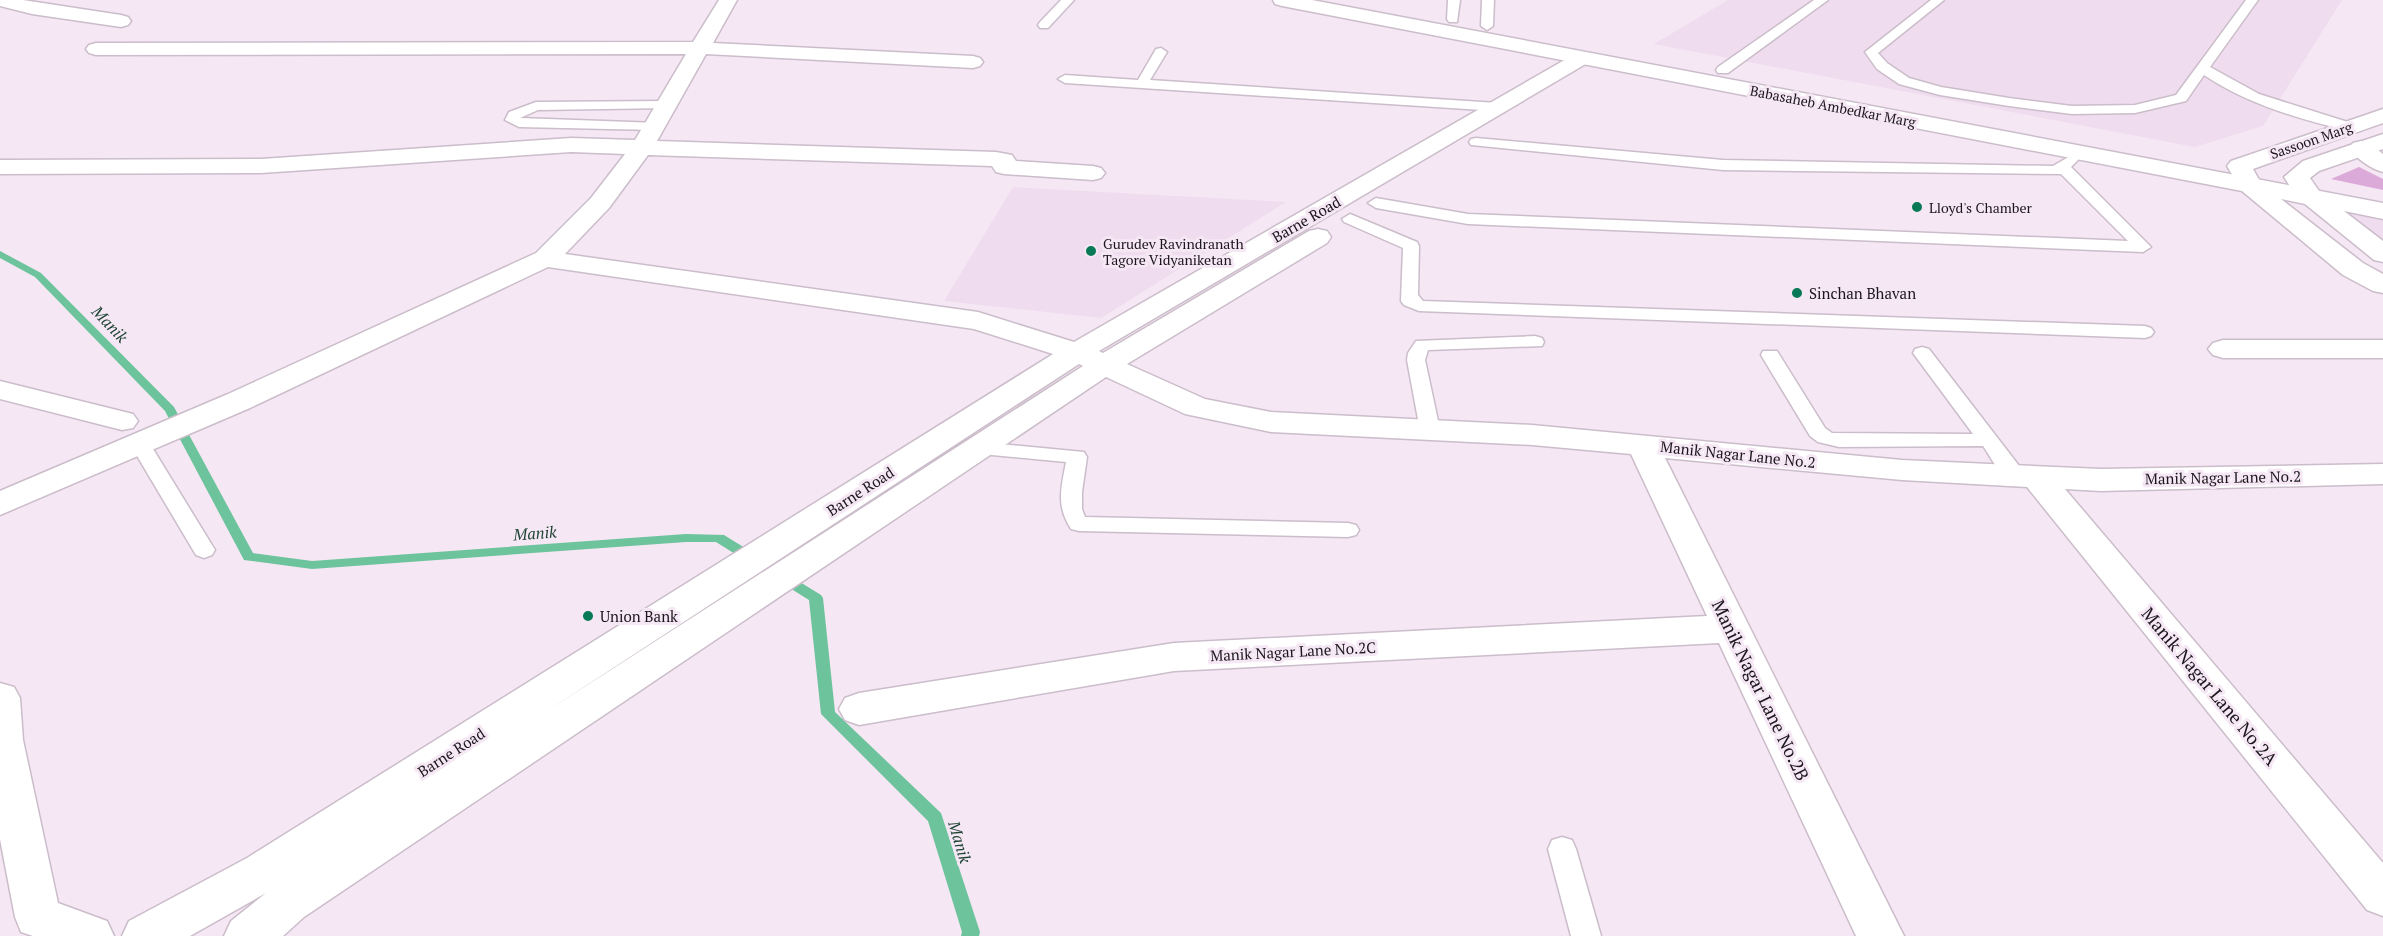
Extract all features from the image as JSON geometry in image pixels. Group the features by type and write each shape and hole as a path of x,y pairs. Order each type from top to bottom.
{"street":[{"path":"0,0 32,8 121,21"},
{"path":"0,504 143,433 239,401 545,259 600,203 654,126 728,0"},
{"name":"Babasaheb Ambedkar Marg","path":"1282,0 1595,60 2071,160 2244,176 2296,177 2383,194"},
{"name":"Babasaheb Ambedkar Marg","path":"1351,0 1454,10 1487,26 1723,70 2244,176 2312,198 2383,211"},
{"path":"96,50 698,48 973,62"},
{"name":"Barne Road","path":"146,936 263,872 749,580 1091,358 1497,107 1595,60"},
{"name":"Barne Road","path":"788,555 978,448 1091,358 1350,219 1476,142 1595,60"},
{"name":"Sassoon Marg","path":"2244,176 2349,127 2383,116"},
{"path":"0,167 261,166 512,148 571,146 654,126 996,159 1004,160 1004,166 1094,172"},
{"path":"2372,144 2383,165"},
{"name":"Sassoon Marg","path":"2296,177 2311,166 2372,144"},
{"path":"2244,176 2353,269 2383,285"},
{"path":"2296,177 2312,198 2383,254"},
{"name":"Manik Nagar Lane No.2","path":"545,259 978,321 1091,358 1196,407 1271,422 1532,435 1902,470 2101,480 2383,474"},
{"path":"2223,349 2383,349"},
{"path":"0,390 143,433"},
{"name":"Manik Nagar Lane No.2B","path":"1642,444 1880,936"},
{"name":"Manik Nagar Lane No.2A","path":"2026,476 2383,896"},
{"name":"Barne Road","path":"248,936 288,903 749,580"},
{"name":"Manik Nagar Lane No.2C","path":"859,709 1174,657 1731,629"},
{"path":"1,726 38,917 90,936"}],"lane":[{"path":"1044,25 1068,0"},
{"path":"1487,26 1488,0"},
{"path":"1723,70 1822,0"},
{"path":"1938,0 1871,52 1882,66 1904,81 1940,91 2072,110 2135,109 2181,98 2252,0"},
{"path":"1141,85 1161,52"},
{"path":"2202,68 2226,85 2297,112 2349,127"},
{"path":"1065,79 1497,107"},
{"path":"536,106 654,126 519,123 512,120 514,115 536,106"},
{"path":"1376,202 1468,219 2144,247 2071,160 2056,171 1723,165 1476,142"},
{"path":"1350,219 1411,246 1409,295 1410,301 1419,306 2003,329 2145,332"},
{"path":"1430,430 1416,360 1417,353 1423,345 1535,342"},
{"path":"1922,353 1988,440 2026,476"},
{"path":"1770,355 1817,432 1825,438 1839,441 1988,440"},
{"path":"143,433 204,550"},
{"path":"978,448 1077,457 1070,503 1071,514 1079,524 1348,530"},
{"path":"1562,849 1586,936"}],"shaded area":[{"path":"1728,0 2342,0 2263,126 2195,147 1654,44"},
{"path":"2359,167 2383,179 2383,190 2331,179"},
{"name":"Gurudev Ravindranath Tagore Vidyaniketan","path":"1013,187 1286,202 1101,318 944,301"},
{"path":"2345,212 2383,216 2383,264"}],"waterway":[{"name":"Manik","path":"0,254 38,275 170,409 249,557 312,565 686,538 719,538 816,598 828,714 935,818 971,932 970,936"}],"place":[{"name":"Lloyd's Chamber","path":"1917,207"},
{"name":"Gurudev Ravindranath Tagore Vidyaniketan","path":"1091,251"},
{"name":"Sinchan Bhavan","path":"1797,293"},
{"name":"Union Bank","path":"588,616"}]}
